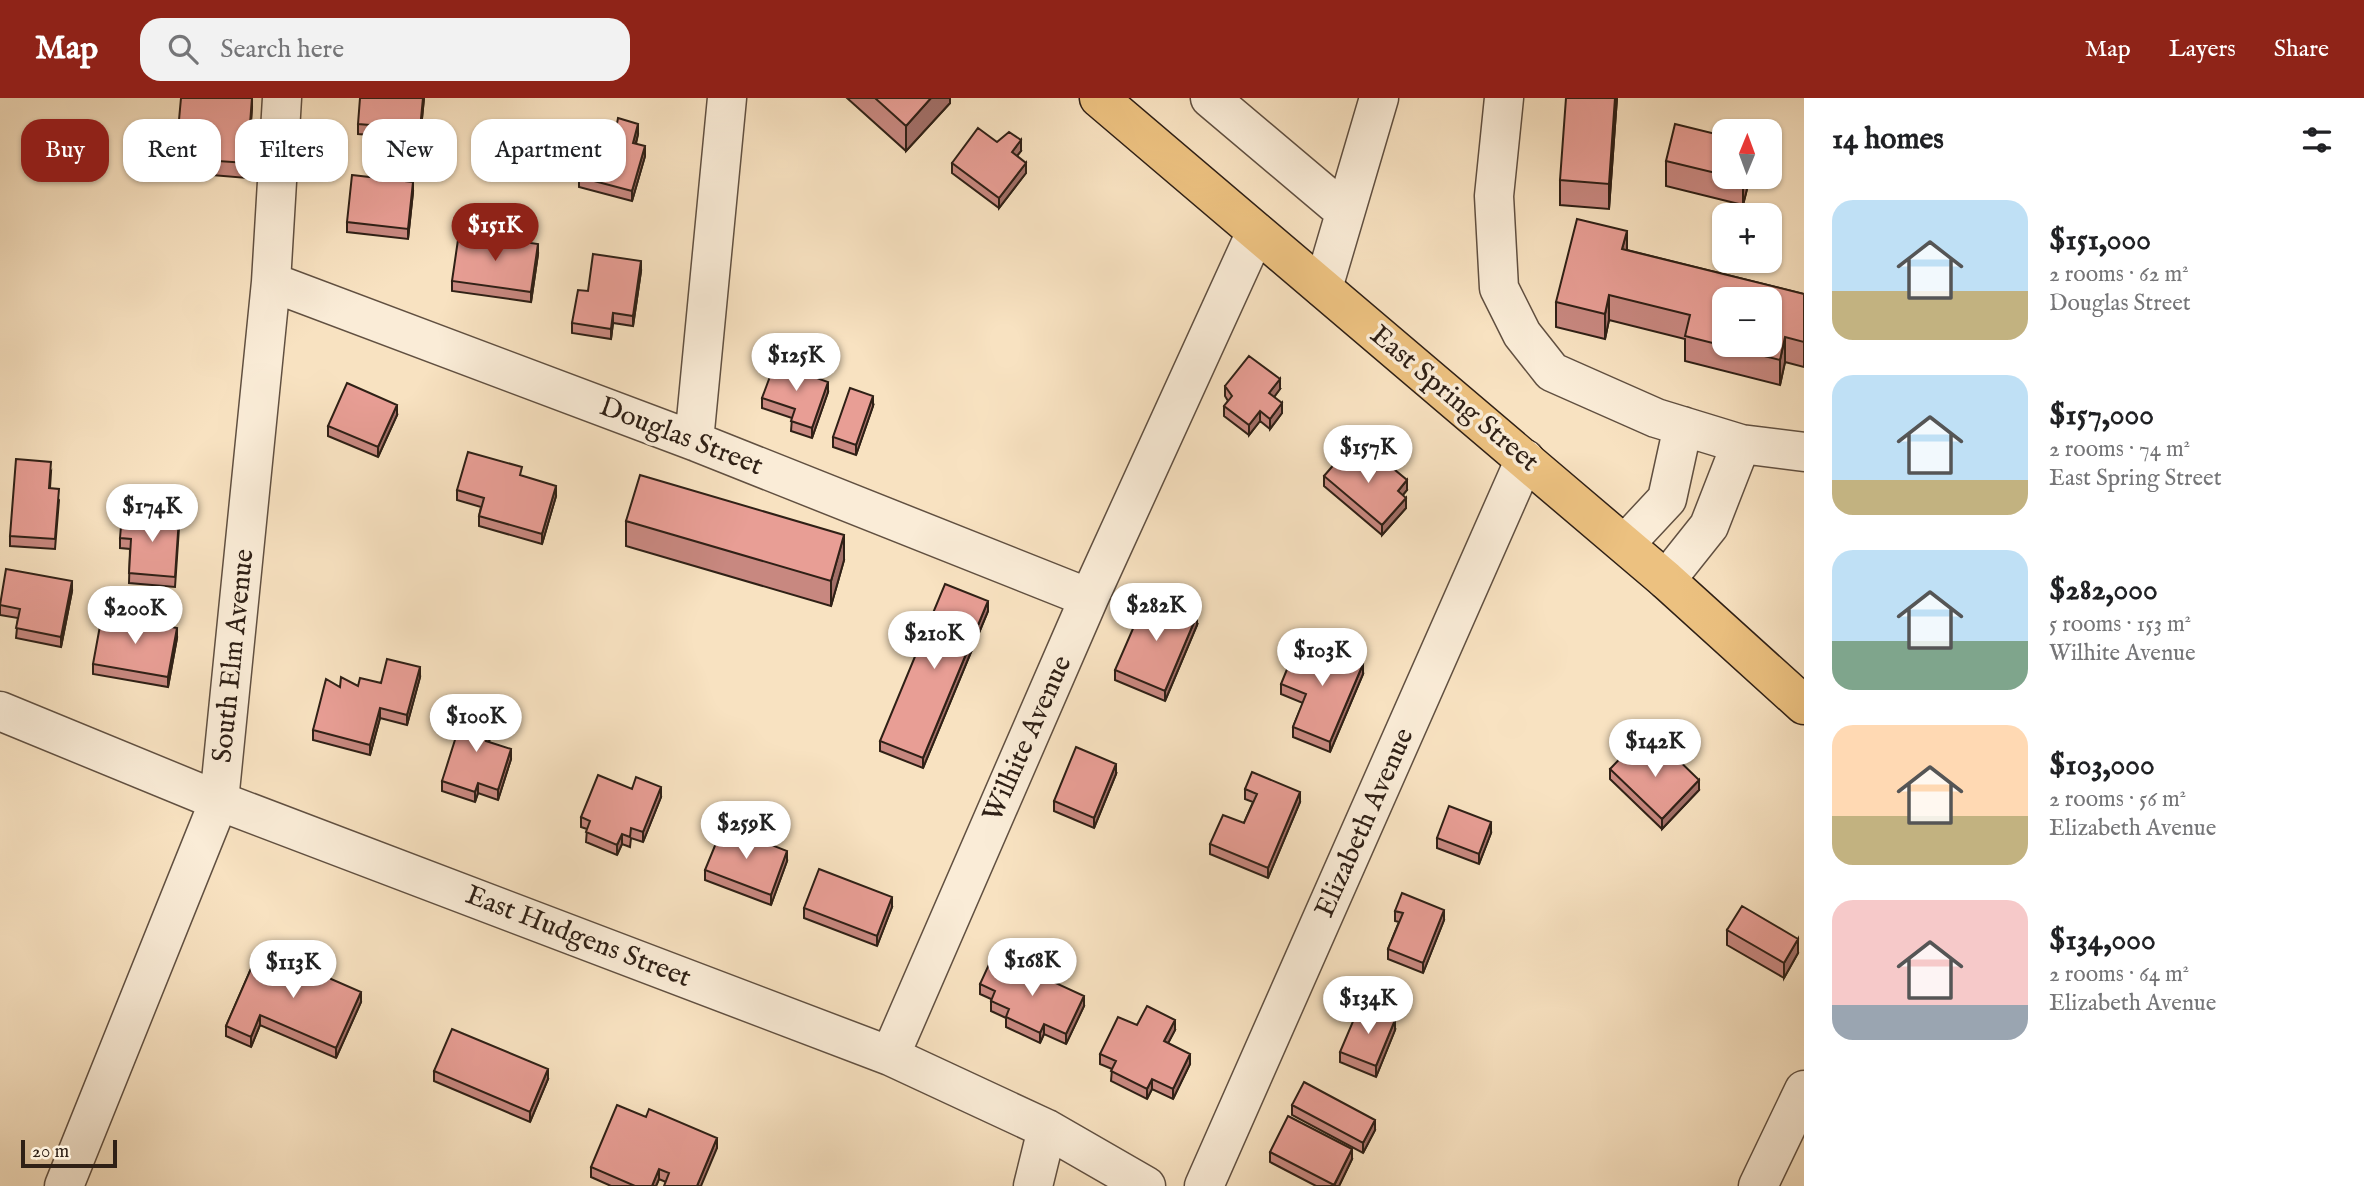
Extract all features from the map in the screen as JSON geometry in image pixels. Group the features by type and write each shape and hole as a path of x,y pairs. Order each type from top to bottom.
{"main road":[{"name":"East Spring Street","path":"1099,98 1667,580 1804,705"}],"street":[{"name":"South Elm Avenue","path":"64,1186 219,801 271,282 282,98"},
{"path":"694,440 727,98"},
{"path":"1210,98 1346,212"},
{"path":"1504,98 1494,196 1499,288 1522,334 1552,372 1656,418 1741,444 1804,452"},
{"path":"1323,288 1346,212 1366,105"},
{"name":"Wilhite Avenue","path":"890,1056 1089,598 1256,232"},
{"name":"Douglas Street","path":"271,282 694,440 1089,598"},
{"path":"1625,544 1667,499 1684,426"},
{"path":"1667,580 1709,526 1741,444"},
{"name":"Elizabeth Avenue","path":"1204,1186 1525,459"},
{"name":"East Hudgens Street","path":"0,711 219,801 890,1056 1047,1129 1146,1186"},
{"path":"1758,1186 1804,1090"},
{"path":"1033,1186 1047,1129"}],"building":[{"path":"181,98 252,98 250,119 235,119 235,162 221,161 221,119 179,119"},
{"path":"360,98 423,98 421,119 362,119 362,124 358,124"},
{"path":"875,98 931,98 906,126"},
{"path":"1566,98 1615,98 1609,184 1560,180"},
{"path":"626,120 638,124 633,143 645,146 632,191 598,182 626,182"},
{"path":"1675,124 1712,133 1712,172 1666,161"},
{"path":"978,128 997,142 1009,132 1021,140 1012,152 1026,163 999,198 952,163"},
{"path":"352,175 362,176 362,182 413,182 408,229 347,222"},
{"path":"1577,219 1627,231 1622,249 1776,287 1712,287 1712,343 1685,336 1690,315 1609,295 1605,314 1556,302"},
{"path":"459,233 538,244 531,292 452,281"},
{"path":"593,254 641,261 633,316 613,313 611,329 572,323 578,290 588,291"},
{"path":"1782,289 1804,294 1804,342 1785,337 1782,351"},
{"path":"1249,356 1280,379 1269,393 1282,403 1270,419 1260,411 1249,425 1224,406 1232,396 1225,386"},
{"path":"775,363 828,382 812,428 791,421 795,409 762,398"},
{"path":"347,383 397,405 378,447 328,426"},
{"path":"850,388 873,396 856,445 833,437"},
{"path":"1349,447 1376,470 1384,461 1407,480 1398,491 1406,498 1382,525 1324,476"},
{"path":"468,452 522,467 520,475 556,486 542,534 479,516 484,498 457,490"},
{"path":"16,459 51,462 49,488 59,489 55,539 10,536"},
{"path":"640,475 844,535 831,581 626,521"},
{"path":"122,514 179,518 175,577 129,573 131,539 120,538"},
{"path":"6,569 72,581 61,637 16,628 20,609 0,605"},
{"path":"945,584 988,601 923,758 880,741"},
{"path":"1148,594 1197,615 1165,691 1115,670"},
{"path":"102,615 177,628 168,677 93,664"},
{"path":"1306,641 1363,664 1330,742 1293,727 1306,694 1281,684 1290,662 1296,665"},
{"path":"387,659 420,667 407,715 380,708 370,745 313,730 326,679 340,687 341,677 358,686 360,678 381,683"},
{"path":"466,705 494,714 486,741 511,749 498,790 478,783 475,792 442,781"},
{"path":"1633,745 1652,764 1667,749 1699,780 1662,819 1610,769"},
{"path":"1076,747 1116,764 1094,818 1054,801"},
{"path":"1252,772 1300,792 1268,868 1210,844 1223,815 1244,823 1257,794 1245,789"},
{"path":"598,775 632,789 636,777 661,787 643,832 631,828 630,837 622,834 617,845 586,832 590,821 581,817"},
{"path":"1449,806 1491,822 1479,854 1437,838"},
{"path":"723,826 787,851 771,895 705,870"},
{"path":"819,869 892,897 877,936 804,908"},
{"path":"1402,893 1444,910 1423,963 1388,949 1403,913 1395,911"},
{"path":"1742,906 1798,939 1784,963 1727,930"},
{"path":"260,948 361,992 336,1048 260,1015 251,1037 226,1026"},
{"path":"991,960 1007,968 1010,962 1084,996 1066,1034 1044,1024 1040,1033 1006,1017 1009,1009 991,1001 995,991 980,984"},
{"path":"1360,1005 1395,1020 1376,1066 1340,1052"},
{"path":"1147,1006 1175,1020 1164,1041 1190,1054 1173,1089 1152,1079 1147,1089 1111,1071 1116,1061 1100,1054 1118,1017 1137,1025"},
{"path":"452,1029 548,1069 530,1112 434,1071"},
{"path":"1304,1082 1375,1120 1363,1143 1292,1105"},
{"path":"617,1105 646,1117 649,1109 717,1138 697,1186 664,1186 669,1173 659,1169 652,1186 635,1186 591,1167"},
{"path":"1288,1116 1352,1149 1334,1185 1270,1152"}]}
